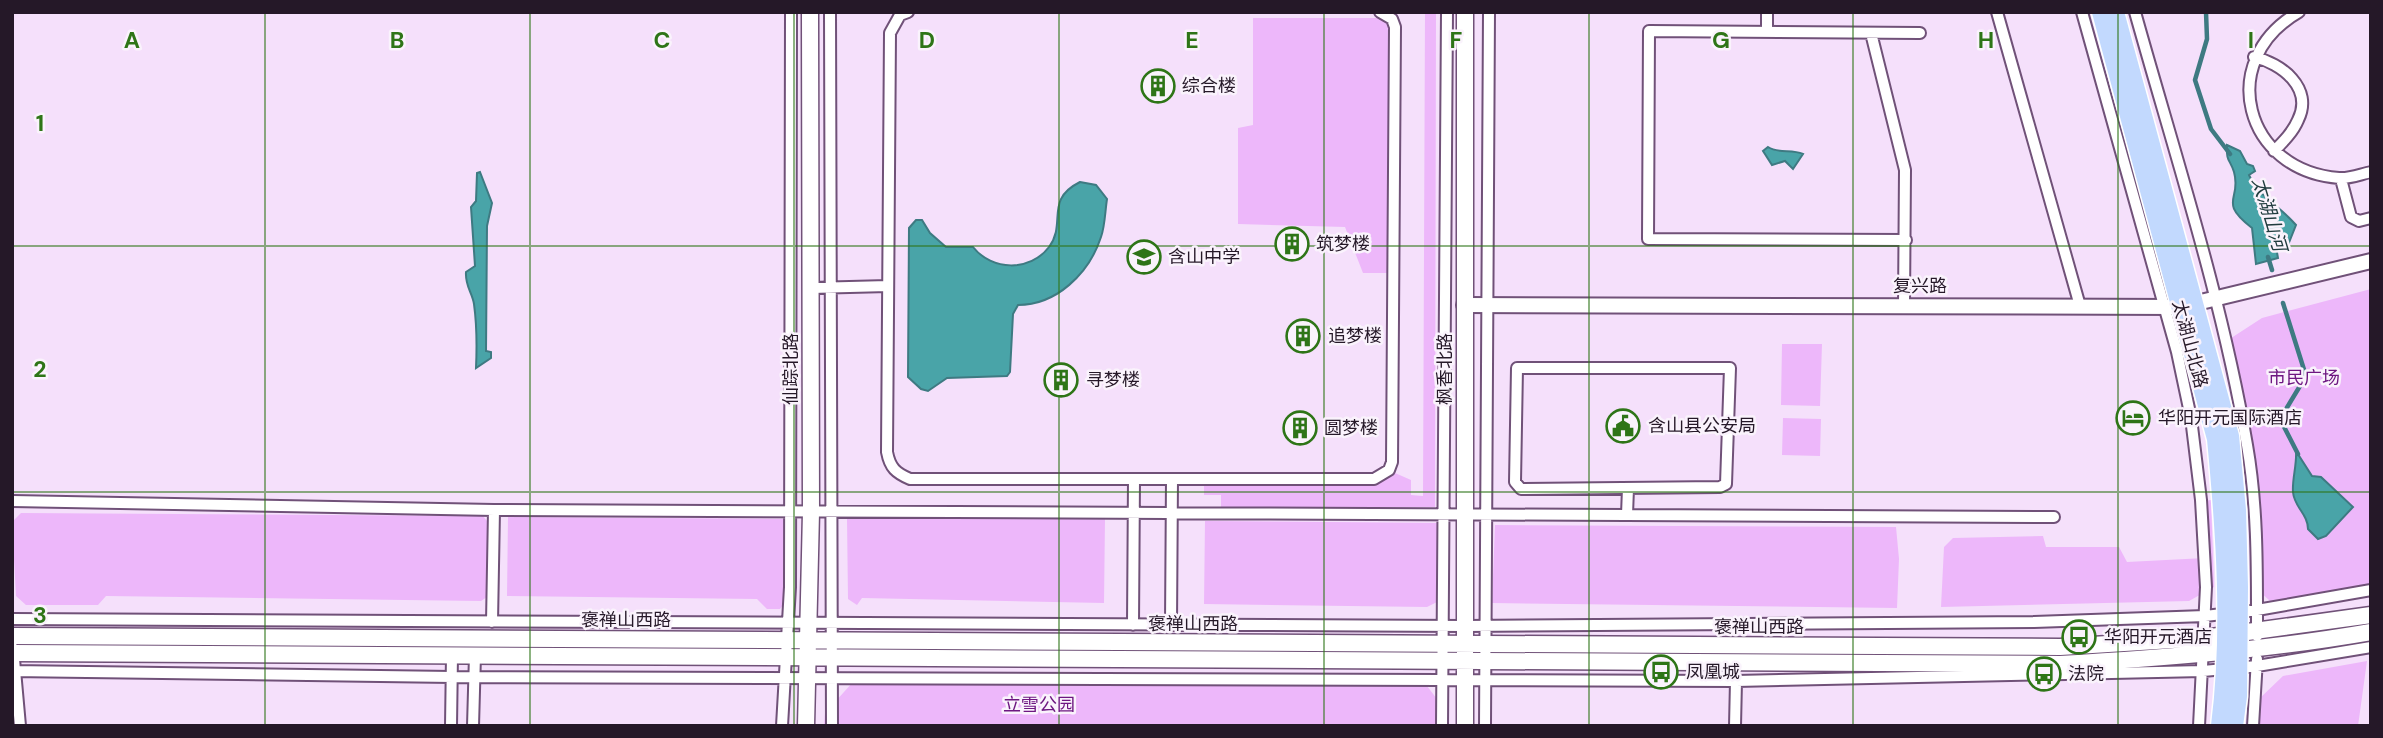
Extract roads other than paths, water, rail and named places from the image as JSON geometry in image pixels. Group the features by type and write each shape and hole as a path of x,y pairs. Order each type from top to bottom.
{"main road":[{"name":"仙踪北路","path":"806,726 811,512 810,12"},
{"name":"枫香北路","path":"1465,12 1465,726"},
{"name":"太湖山北路","path":"2101,12 2216,439 2223,511 2241,612 2234,726"},
{"name":"太湖山北路","path":"2115,12 2180,307"},
{"name":"褒禅山西路","path":"13,646 452,655 786,658 2203,663 2371,615"},
{"name":"褒禅山西路","path":"13,646 831,641 2060,647 2204,638 2240,651 2371,632"},
{"name":"太湖山北路","path":"2220,726 2240,651"}],"street":[{"path":"782,726 788,623 791,12"},
{"path":"830,12 832,726"},
{"path":"908,12 900,15 890,33 887,452 889,463 896,473 910,479 1374,479 1389,470 1392,461 1395,27 1392,19 1380,12"},
{"path":"1442,726 1447,12"},
{"path":"1485,726 1489,12"},
{"path":"1767,12 1767,32"},
{"path":"1997,12 2080,306"},
{"path":"2082,12 2180,307 2201,500 2205,616 2199,726"},
{"path":"2135,12 2214,301 2247,446 2255,511 2241,612 2240,651 2253,726"},
{"path":"2299,12 2275,29 2255,57 2250,105 2258,131 2274,151 2305,170 2341,178 2371,172"},
{"path":"1906,240 1648,239 1649,31 1920,33"},
{"path":"1871,33 1905,170 1904,305"},
{"path":"2255,57 2273,61 2294,77 2300,97 2300,118 2274,151"},
{"path":"2341,178 2351,217 2359,221 2371,218"},
{"name":"复兴路","path":"1464,305 2180,307 2214,301 2371,261"},
{"path":"811,288 888,286"},
{"path":"1517,368 1730,368 1726,484 1720,487 1628,488 1521,489 1515,482 1517,368"},
{"path":"1133,625 1134,479"},
{"path":"1171,625 1172,479"},
{"path":"1627,515 1628,488"},
{"path":"12,501 494,510 2054,517"},
{"path":"492,622 494,510"},
{"path":"12,619 1443,626 2034,622 2205,616 2371,590"},
{"path":"13,646 20,726"},
{"path":"2240,651 2371,647"},
{"path":"451,726 452,655"},
{"path":"473,726 475,655"},
{"path":"14,671 452,677 1736,681 2203,663"},
{"path":"1735,726 1736,681"}],"water":[{"path":"2227,145 2240,151 2247,164 2253,166 2255,171 2249,175 2253,183 2296,225 2288,245 2283,242 2276,247 2278,258 2256,264 2252,228 2233,206 2236,181 2228,158"},
{"path":"1768,147 1803,154 1793,169 1785,161 1772,165 1763,151"},
{"path":"480,172 492,203 487,226 486,351 491,352 491,358 476,368 475,312 466,272 475,266 471,207 476,201 477,173"},
{"path":"1080,182 1096,185 1107,199 1104,224 1096,251 1079,275 1058,293 1032,304 1018,305 1013,314 1010,372 1007,376 947,378 928,391 921,389 908,377 909,228 916,220 922,220 930,233 946,247 973,247 990,261 1022,264 1032,261 1049,247 1054,238 1062,196"},
{"path":"2296,451 2312,476 2321,477 2353,507 2326,536 2318,539 2308,529 2306,519 2294,497"}],"waterway":[{"name":"太湖山河","path":"2206,12 2207,39 2195,80 2211,129 2230,154"},
{"name":"太湖山河","path":"2268,257 2272,270"},
{"name":"太湖山河","path":"2283,303 2306,376 2280,419 2298,454"}],"place":[{"name":"综合楼","path":"1158,86"},
{"name":"筑梦楼","path":"1292,244"},
{"name":"含山中学","path":"1144,257"},
{"name":"追梦楼","path":"1303,336"},
{"name":"寻梦楼","path":"1061,380"},
{"name":"华阳开元国际酒店","path":"2133,418"},
{"name":"含山县公安局","path":"1623,426"},
{"name":"圆梦楼","path":"1300,428"},
{"name":"华阳开元酒店","path":"2079,637"},
{"name":"凤凰城","path":"1661,672"},
{"name":"法院","path":"2044,674"}],"park label":[{"name":"市民广场","path":"2304,378"},
{"name":"立雪公园","path":"1039,705"}]}
